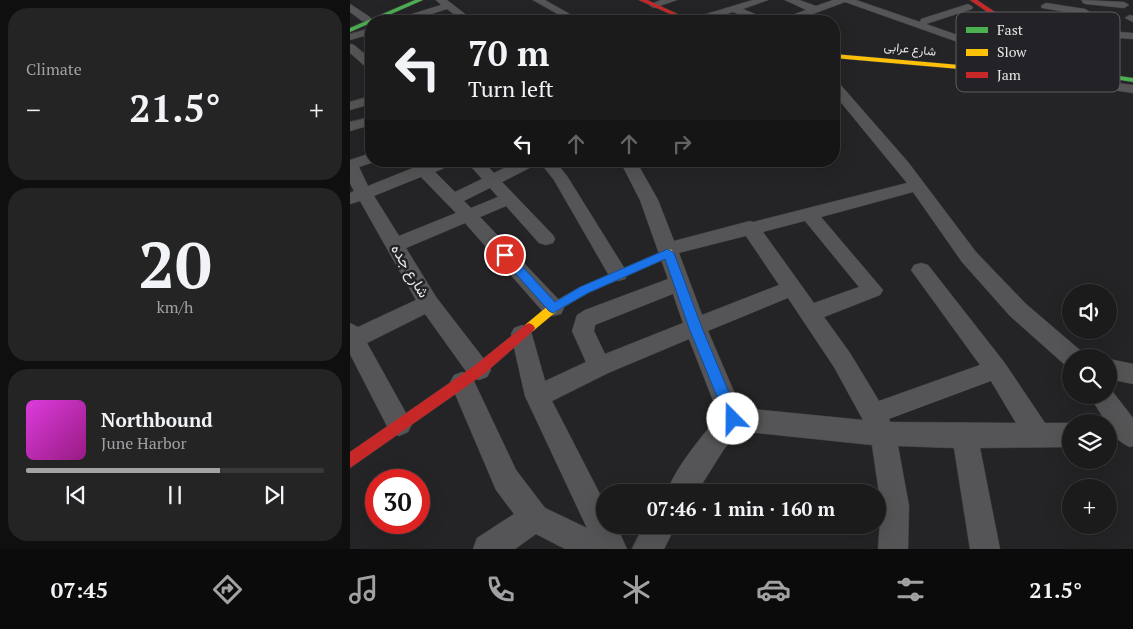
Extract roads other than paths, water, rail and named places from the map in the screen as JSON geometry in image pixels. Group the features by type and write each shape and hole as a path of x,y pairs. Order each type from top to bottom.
{"main road":[{"path":"375,15 410,0"},
{"path":"385,15 420,0"},
{"path":"629,0 661,15"},
{"path":"642,0 676,15"},
{"path":"967,2 978,12"},
{"path":"967,2 984,12"},
{"path":"350,25 365,19"},
{"path":"350,30 365,24"},
{"name":"شارع عرابى","path":"840,50 956,61"},
{"name":"شارع عرابى","path":"840,57 956,66"},
{"path":"1120,69 1133,70"},
{"path":"1120,77 1133,80"},
{"path":"350,461 399,424 470,376 553,308 584,290 668,251"}],"street":[{"path":"538,0 566,15"},
{"path":"654,5 672,0"},
{"path":"714,15 762,0"},
{"path":"790,0 816,10"},
{"path":"802,15 852,0 956,32"},
{"path":"817,15 852,0 956,38"},
{"path":"925,21 967,2"},
{"path":"1045,3 1086,4 1123,2 1132,18 1129,40"},
{"path":"415,15 444,3 461,15"},
{"path":"350,8 365,18"},
{"path":"734,9 748,15"},
{"path":"350,37 365,32"},
{"path":"350,47 365,56"},
{"path":"350,60 365,59"},
{"path":"1120,87 1133,89"},
{"path":"840,93 902,165 969,257 1018,310 1063,349"},
{"path":"350,106 365,104"},
{"path":"350,127 365,123"},
{"path":"350,165 365,160"},
{"name":"شارع جده","path":"350,165 357,196 394,245 470,376 506,480 535,518"},
{"path":"357,196 417,167"},
{"path":"420,167 468,215 553,308"},
{"path":"479,167 546,239"},
{"path":"453,200 519,167"},
{"path":"552,167 561,179 618,274"},
{"path":"631,167 645,192 695,328 733,419"},
{"path":"668,251 917,185"},
{"path":"394,245 508,199"},
{"path":"808,213 874,290 811,313"},
{"path":"750,228 842,360 878,424 895,506 893,549"},
{"path":"921,270 996,369 1038,434"},
{"path":"600,366 583,331 585,321 593,316 680,283"},
{"path":"537,396 600,366 791,288"},
{"path":"399,424 351,337 429,303"},
{"path":"522,334 537,396 612,549"},
{"path":"878,424 996,369"},
{"path":"1117,371 1133,374"},
{"path":"1107,404 1124,435"},
{"path":"686,484 714,440 733,419 878,424 964,436 1062,434"},
{"path":"964,436 985,549"},
{"path":"488,549 535,518 596,549"},
{"path":"647,549 656,534"}]}
